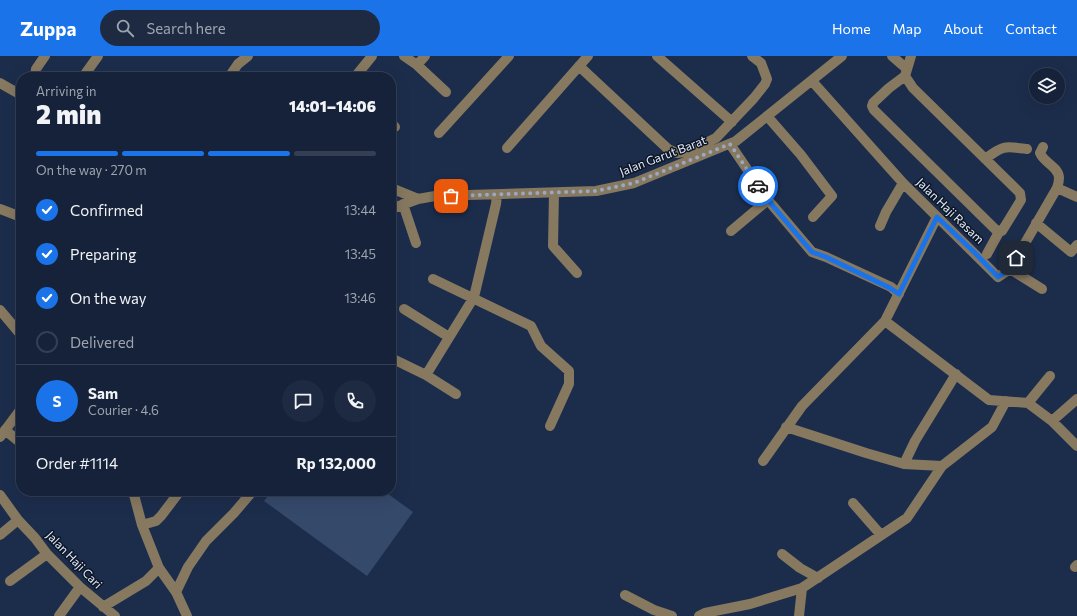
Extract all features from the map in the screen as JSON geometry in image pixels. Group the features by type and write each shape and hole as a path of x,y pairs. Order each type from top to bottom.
{"street":[{"path":"36,72 45,56"},
{"path":"87,72 98,56"},
{"path":"232,72 238,64 248,56"},
{"path":"359,72 372,56"},
{"path":"404,56 417,65 446,92"},
{"path":"417,65 425,56"},
{"path":"439,133 509,56"},
{"path":"507,148 588,56"},
{"path":"657,56 732,122"},
{"path":"579,66 672,152 677,153 690,151 716,138 754,98 765,84 766,79 761,63 752,56"},
{"name":"Jalan Garut Barat","path":"396,207 418,199 436,196 596,191 634,183 736,141 842,56"},
{"path":"892,56 906,72 913,88 1020,193 1021,200 1002,231 999,232 987,254"},
{"path":"911,56 906,72 873,103 872,106 874,110 999,232"},
{"name":"Jalan Haji Rasam","path":"812,81 903,183 998,277 1010,269"},
{"path":"0,83 16,92"},
{"path":"767,116 832,196 813,217"},
{"path":"730,144 768,200 812,252 826,257 890,288 899,294"},
{"path":"986,159 1000,148 1009,146 1027,149"},
{"path":"1042,289 1010,269 1057,188 1059,178 1056,170 1042,157 1040,153 1043,147"},
{"path":"880,226 886,212 903,183"},
{"path":"1057,188 1077,197"},
{"path":"396,190 418,199"},
{"path":"554,193 553,246 577,274"},
{"path":"426,375 474,297 497,195"},
{"path":"731,232 768,200"},
{"path":"403,204 416,243"},
{"path":"0,209 16,214"},
{"path":"763,461 802,406 885,321 937,217"},
{"path":"1036,223 1071,252 1077,245"},
{"path":"433,279 474,297 531,326 541,346 569,371 570,384 550,426"},
{"path":"404,309 448,337"},
{"path":"0,310 16,328"},
{"path":"885,321 989,400 1028,403 1052,421 1077,446"},
{"path":"396,360 426,375 456,394"},
{"path":"904,464 919,434 956,374"},
{"path":"1028,403 1050,376"},
{"path":"1052,421 1077,399"},
{"path":"699,616 705,613 750,604 802,588 907,518 942,466 992,427 1006,401"},
{"path":"16,415 2,433 16,440"},
{"path":"786,427 904,464 942,466"},
{"name":"Jalan Haji Cari","path":"0,495 18,520 35,538 47,554 80,587 103,607 146,581 159,568"},
{"path":"134,496 142,525 159,568 176,592 187,616"},
{"path":"142,525 156,521 162,516 176,496"},
{"path":"176,592 188,567 206,541 249,496"},
{"path":"853,503 881,535"},
{"path":"0,535 18,520"},
{"path":"10,581 47,554"},
{"path":"782,554 800,568 818,578"},
{"path":"59,616 80,587"},
{"path":"798,616 802,588"},
{"path":"625,595 654,610 672,616"},
{"path":"103,607 115,616"}],"shaded area":[{"path":"268,496 391,496 413,512 367,576 264,501"}],"way so far":[{"path":"451,196 596,191 634,183 730,144 758,186"}],"route":[{"path":"758,186 812,252 826,257 890,288 899,294 937,217 998,277 1010,269 1016,258"}]}
